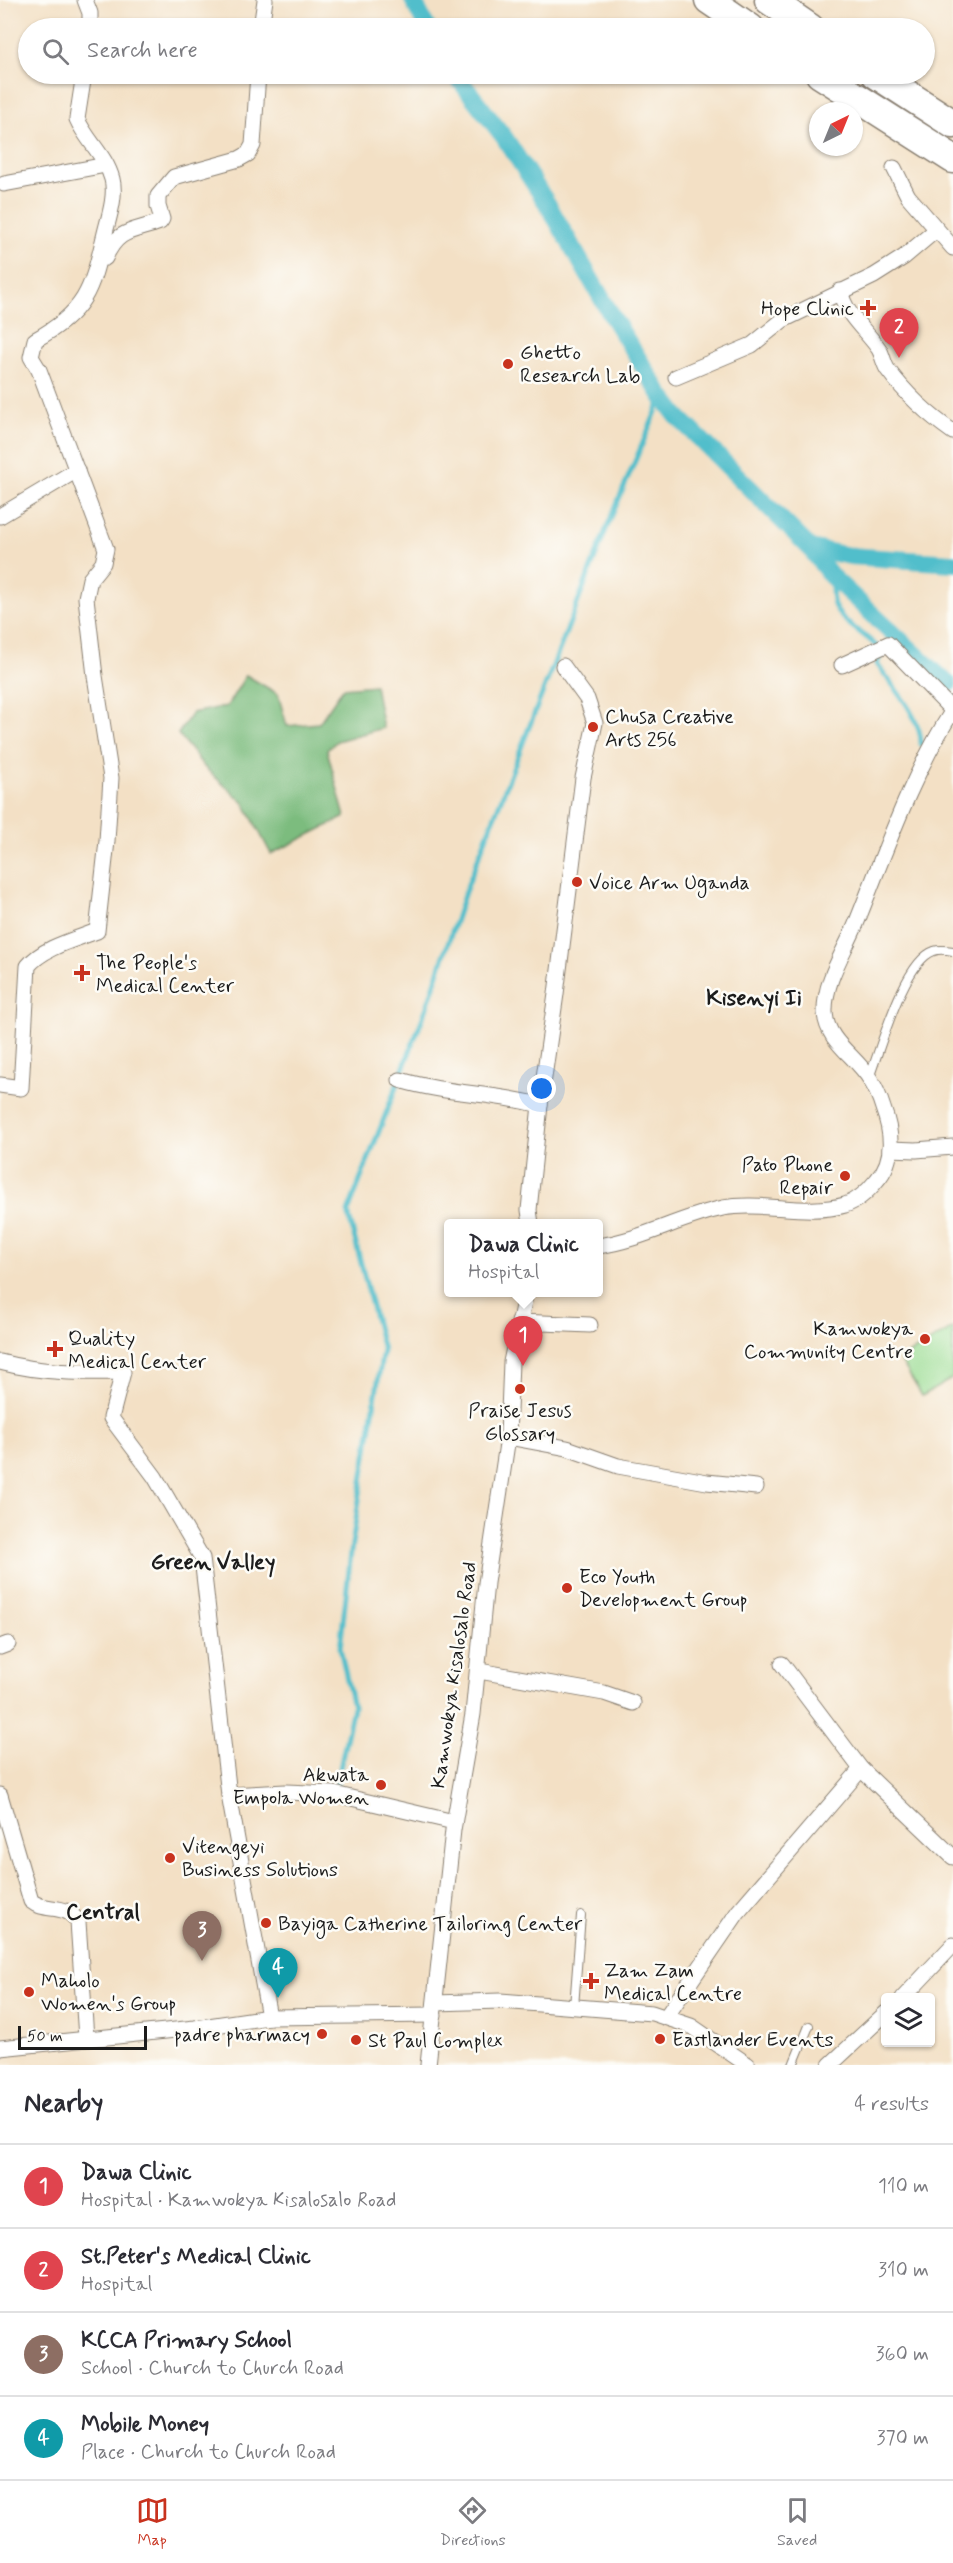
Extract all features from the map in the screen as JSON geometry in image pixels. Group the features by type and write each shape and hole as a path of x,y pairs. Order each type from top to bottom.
{"highway":[{"path":"709,0 735,18"},
{"path":"769,0 795,18"},
{"path":"836,84 953,159"},
{"path":"891,84 953,124"}],"street":[{"path":"85,0 90,18"},
{"path":"262,18 265,0"},
{"path":"82,84 77,119 106,165 112,180 113,195 93,284"},
{"path":"0,1085 21,1088 28,966 45,952 97,931 111,778 95,676 86,598 90,579 103,563 106,549 39,370 32,357 35,340 70,317 93,284 117,237 128,231 160,222 162,219 158,196 174,177 239,159 248,154 253,145 257,84"},
{"path":"4,184 106,165"},
{"path":"894,168 908,196 953,248"},
{"path":"676,376 752,345 783,320 874,276 936,230"},
{"path":"840,291 843,303 878,348 886,368 907,391 953,432"},
{"path":"0,516 77,470"},
{"path":"603,1245 656,1231 701,1213 741,1205 820,1208 846,1204 866,1193 883,1174 889,1162 890,1149 884,1109 869,1078 830,1031 825,1016 825,997 833,972 851,936 922,763 953,710 888,644 842,664"},
{"path":"530,1219 529,1210 540,1105 583,778 595,723 587,699 563,666"},
{"path":"400,1080 450,1092 506,1096 540,1105"},
{"path":"890,1149 916,1150 953,1147"},
{"name":"Kamwokya Kisalosalo Road","path":"428,2065 454,1822 473,1714 486,1583 508,1437 511,1362 525,1297"},
{"path":"519,1322 590,1325"},
{"path":"0,1362 22,1368 74,1374 123,1372 111,1418 155,1477 202,1558 229,1795 269,2017"},
{"path":"508,1437 567,1448 618,1466 707,1482 756,1487"},
{"path":"782,1664 861,1768 953,1857"},
{"path":"478,1671 604,1694 633,1703"},
{"path":"666,2017 738,1912 861,1768"},
{"path":"229,1795 286,1792 334,1794 454,1822"},
{"path":"0,1795 31,1901 36,1905 73,1914 78,1922 86,2038"},
{"path":"908,1993 953,1946"},
{"path":"0,2048 184,2029 269,2017 434,2009 500,2001 652,2013 705,2035 748,2065"},
{"path":"830,2065 881,2017"}],"lane":[{"path":"869,1078 908,975 921,959 936,950 953,951"},
{"path":"574,2007 581,1915"},
{"path":"793,2065 809,2026"}],"green space":[{"path":"246,675 278,694 287,726 319,723 343,688 375,685 383,728 337,741 327,750 345,817 271,854 244,803 205,768 178,734 192,713 227,706"},
{"path":"953,1328 953,1378 922,1396 900,1359"}],"waterway":[{"path":"413,0 422,18"},
{"path":"463,84 504,137 548,205 613,318 661,395 677,416 810,548 831,576 948,684"},
{"path":"335,1792 353,1707 340,1648 352,1544 383,1350 348,1212 428,1004 465,892 607,527 661,400 661,395"},
{"path":"810,548 850,556 953,563"},
{"path":"831,576 834,605 849,624 882,652 877,664 917,723 921,744"}],"place":[{"name":"Hope Clinic","path":"868,308"},
{"name":"St.Peter's Medical Clinic","path":"899,358"},
{"name":"Ghetto Research Lab","path":"508,364"},
{"name":"Chusa Creative Arts 256","path":"593,727"},
{"name":"Voice Arm Uganda","path":"577,882"},
{"name":"The People's Medical Center","path":"82,973"},
{"name":"Pato Phone Repair","path":"845,1176"},
{"name":"Kamwokya Community Centre","path":"925,1339"},
{"name":"Quality Medical Center","path":"55,1349"},
{"name":"Dawa Clinic","path":"523,1366"},
{"name":"Praise Jesus Glossary","path":"520,1389"},
{"name":"Eco Youth Development Group","path":"567,1588"},
{"name":"Akwata Empola Women","path":"381,1785"},
{"name":"Vitengeyi Business Solutions","path":"170,1858"},
{"name":"Bayiga Catherine Tailoring Center","path":"266,1923"},
{"name":"KCCA Primary School","path":"202,1961"},
{"name":"Zam Zam Medical Centre","path":"591,1981"},
{"name":"Maholo Women's Group","path":"29,1992"},
{"name":"Mobile Money","path":"278,1998"},
{"name":"padre pharmacy","path":"322,2034"},
{"name":"Eastlander Events","path":"660,2039"},
{"name":"St Paul Complex","path":"356,2040"}],"district":[{"name":"Kisenyi Ii","path":"754,997"},
{"name":"Green Valley","path":"213,1561"},
{"name":"Central","path":"103,1911"}]}
